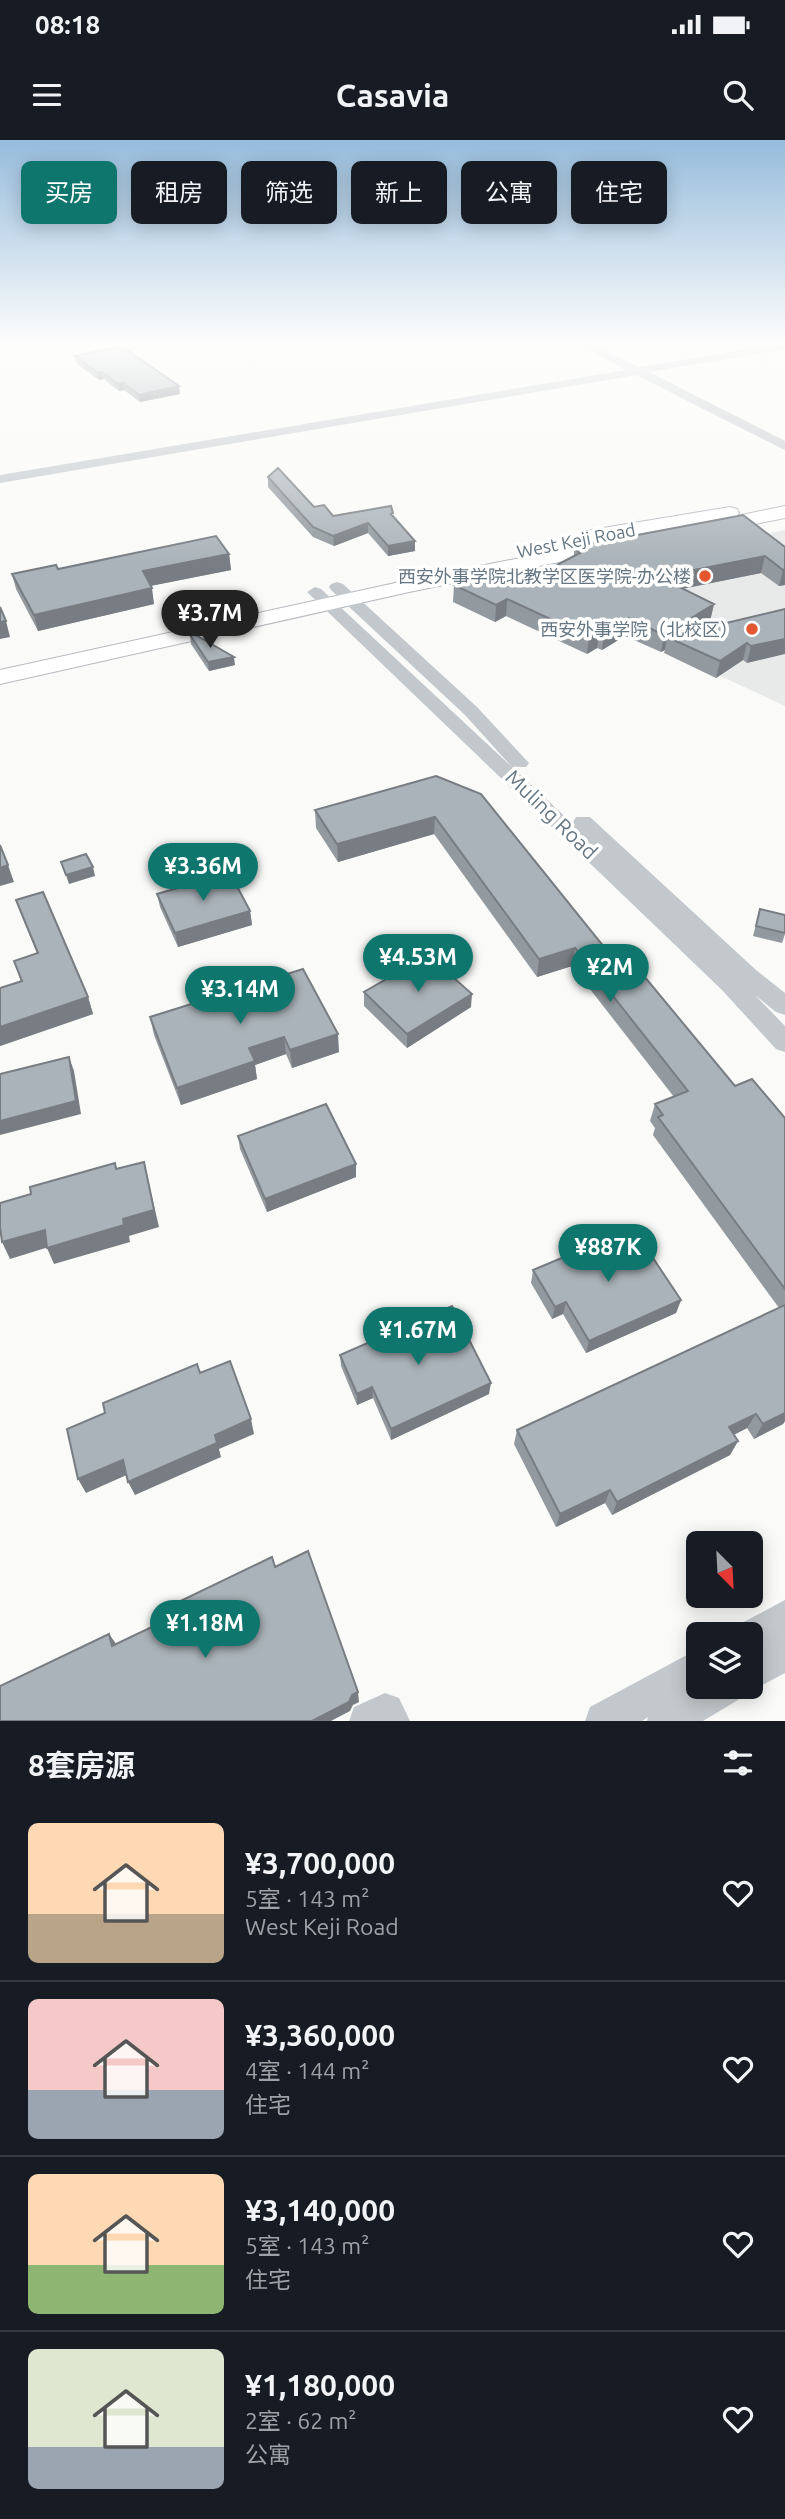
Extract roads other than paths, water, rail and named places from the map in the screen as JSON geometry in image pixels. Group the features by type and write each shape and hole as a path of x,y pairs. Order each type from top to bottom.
{"main road":[{"name":"West Keji Road","path":"0,677 332,596 611,532 785,502"},
{"name":"West Keji Road","path":"0,666 332,596 785,512"}],"street":[{"path":"0,479 379,415"},
{"path":"727,415 785,446"},
{"path":"739,415 785,436"},
{"path":"747,520 765,533"},
{"name":"Muling Road","path":"332,596 471,711 510,755 748,976 785,1006"},
{"name":"Muling Road","path":"332,596 785,1042"},
{"path":"763,1631 785,1618"},
{"path":"763,1665 785,1652"},
{"path":"604,1721 686,1675"},
{"path":"666,1721 704,1699"},
{"path":"368,1721 385,1712 391,1721"}],"place":[{"name":"西安外事学院北教学区医学院-办公楼","path":"705,576"},
{"name":"西安外事学院（北校区）","path":"752,629"}]}
